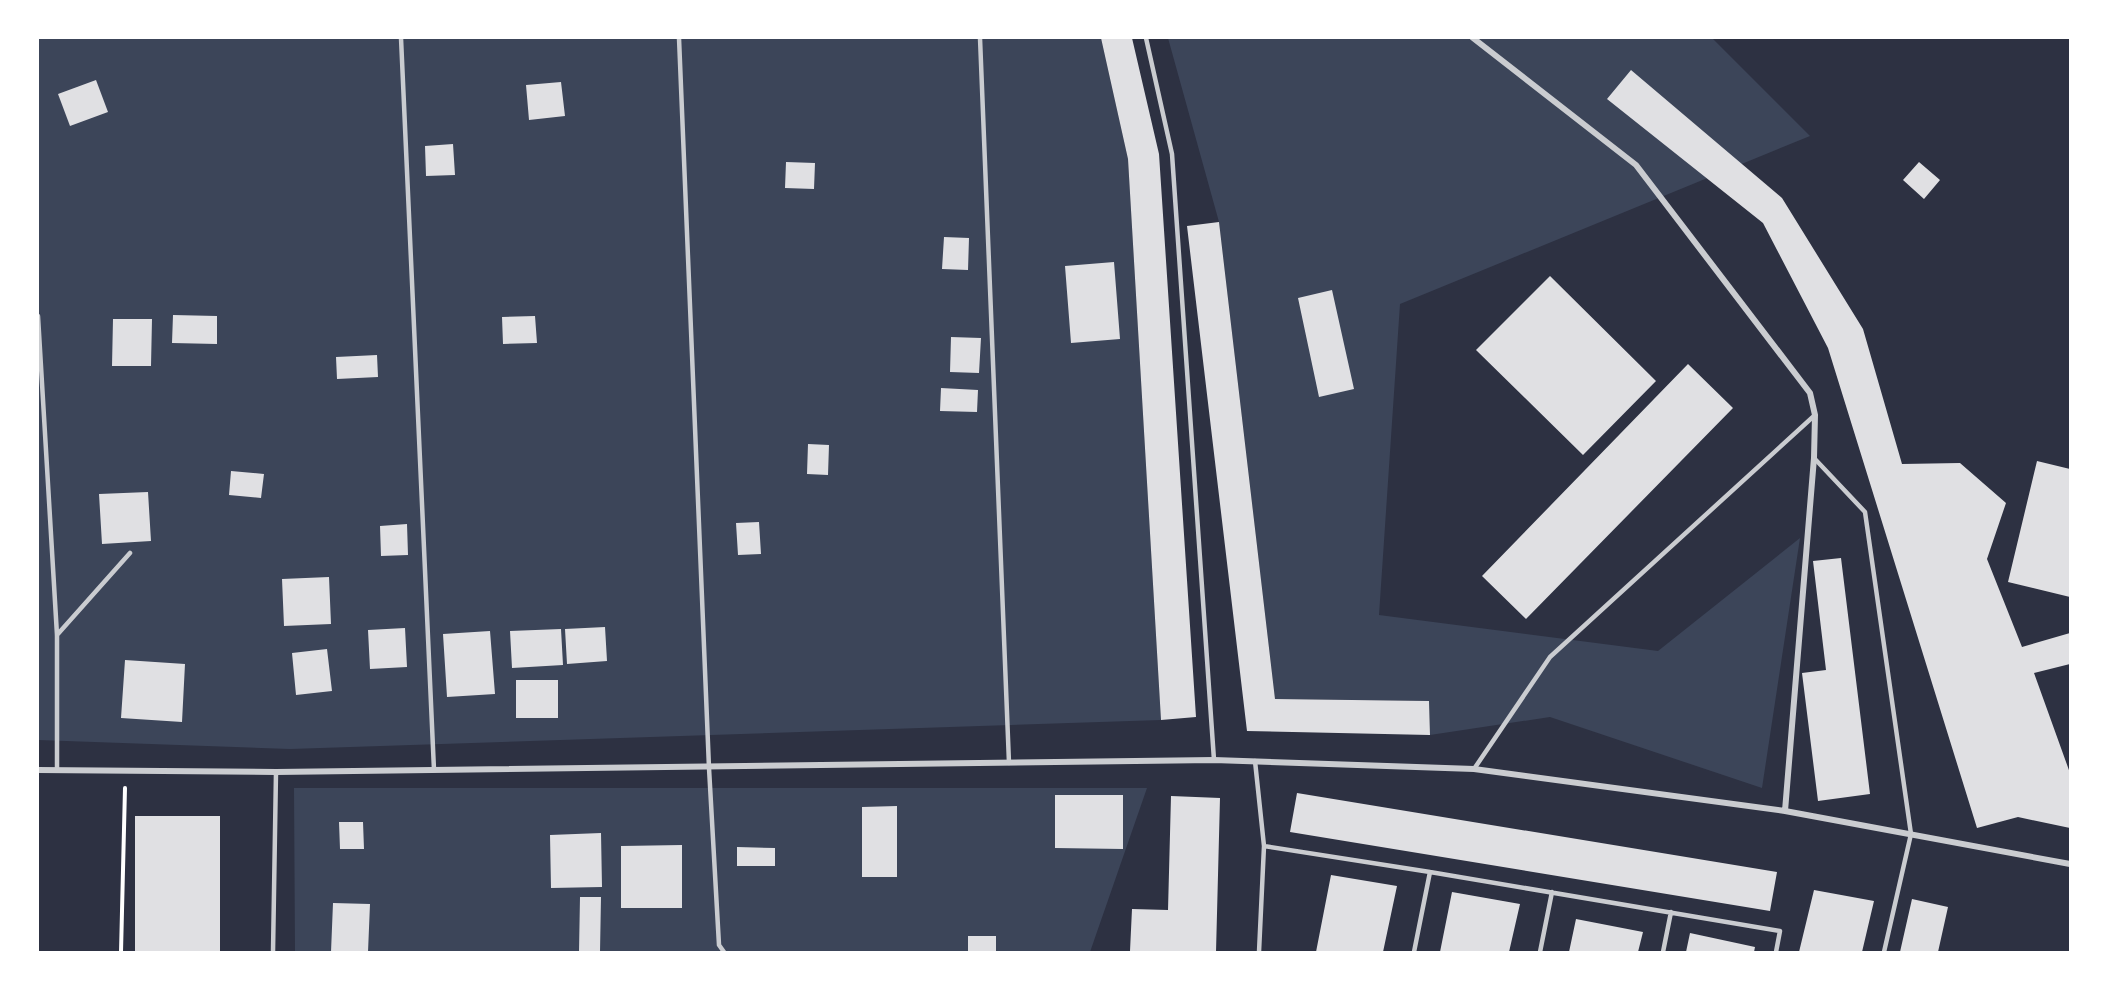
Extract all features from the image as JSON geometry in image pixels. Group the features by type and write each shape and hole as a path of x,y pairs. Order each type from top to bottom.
{"street":[{"path":"1473,38 1636,165 1810,393 1815,415 1814,458 1785,811"},
{"path":"38,770 276,772 1214,760 1474,769 1785,811 2070,864"}],"lane":[{"path":"401,38 434,770"},
{"path":"679,38 709,768 719,945 724,952"},
{"path":"981,38 1009,763"},
{"path":"1146,38 1172,154 1214,760"},
{"path":"38,316 57,635 57,770"},
{"path":"1474,769 1550,657 1815,415"},
{"path":"1814,458 1865,512 1911,834 1884,952"},
{"path":"57,635 130,553"},
{"path":"1255,761 1264,846 1259,952"},
{"path":"273,952 276,772"},
{"path":"1264,846 1780,931 1776,952"},
{"path":"1414,952 1430,872"},
{"path":"1540,952 1552,892"},
{"path":"1663,952 1671,912"}],"path":[{"path":"121,952 125,771"}],"shaded area":[{"path":"38,38 1101,38 1128,159 1161,720 290,749 38,740"},
{"path":"1168,38 1712,38 1810,136 1400,304 1379,615 1658,651 1800,538 1762,788 1550,717 1430,735 1429,701 1275,699 1219,222"},
{"path":"294,788 1147,788 1090,952 295,952"}],"building":[{"path":"1101,38 1132,38 1159,154 1196,717 1161,720 1128,159"},
{"path":"1631,70 1782,198 1863,329 1902,464 1960,463 2006,503 1987,559 2022,647 2070,633 2070,664 2034,673 2070,773 2070,828 2018,817 1977,828 1828,348 1763,223 1607,99"},
{"path":"96,80 108,112 70,126 58,94"},
{"path":"561,82 565,116 529,120 526,85"},
{"path":"453,144 455,175 426,176 425,146"},
{"path":"786,162 815,163 814,189 785,188"},
{"path":"1919,162 1940,180 1924,199 1903,180"},
{"path":"1219,222 1275,699 1429,701 1430,735 1247,731 1187,226"},
{"path":"944,237 969,238 968,270 942,269"},
{"path":"1114,262 1120,339 1071,343 1065,266"},
{"path":"1550,276 1656,381 1583,455 1476,350"},
{"path":"1332,290 1354,389 1319,397 1298,298"},
{"path":"173,315 217,316 217,344 172,343"},
{"path":"535,316 537,343 503,344 502,317"},
{"path":"113,319 152,319 151,366 112,366"},
{"path":"951,337 981,338 979,373 950,372"},
{"path":"377,355 378,377 337,379 336,357"},
{"path":"1688,364 1733,408 1526,619 1482,576"},
{"path":"941,388 978,390 977,412 940,411"},
{"path":"808,444 829,445 828,475 807,474"},
{"path":"2037,461 2070,469 2070,597 2008,582"},
{"path":"231,471 264,474 261,498 229,495"},
{"path":"148,492 151,541 102,544 99,494"},
{"path":"759,522 761,554 738,555 736,523"},
{"path":"407,524 408,555 381,556 380,526"},
{"path":"1841,558 1870,794 1818,801 1802,673 1826,670 1813,561"},
{"path":"329,577 331,624 284,626 282,579"},
{"path":"605,627 607,661 567,664 565,629"},
{"path":"405,628 407,667 370,669 368,630"},
{"path":"561,629 563,665 512,668 510,631"},
{"path":"490,631 495,694 447,697 443,634"},
{"path":"327,649 332,691 296,695 292,653"},
{"path":"125,660 185,664 182,722 121,718"},
{"path":"516,680 558,680 558,718 516,718"},
{"path":"1297,793 1777,872 1770,911 1290,832"},
{"path":"1055,795 1123,795 1123,849 1055,848"},
{"path":"1171,796 1220,798 1216,952 1130,951 1132,909 1168,910"},
{"path":"897,806 897,877 862,877 862,807"},
{"path":"135,816 220,816 220,952 135,952"},
{"path":"339,822 363,822 364,849 340,849"},
{"path":"601,833 602,887 551,888 550,835"},
{"path":"682,845 682,908 621,908 621,846"},
{"path":"737,847 775,848 775,866 737,866"},
{"path":"1331,875 1397,886 1383,952 1316,952"},
{"path":"1814,890 1874,901 1862,952 1799,952"},
{"path":"1452,892 1520,904 1509,952 1440,952"},
{"path":"580,897 601,897 600,952 579,952"},
{"path":"1912,899 1948,907 1938,952 1900,952"},
{"path":"333,903 370,904 368,952 331,952"},
{"path":"1576,919 1643,932 1638,952 1569,952"},
{"path":"1690,933 1755,947 1754,952 1686,952"},
{"path":"968,936 996,936 996,952 968,952"}]}
